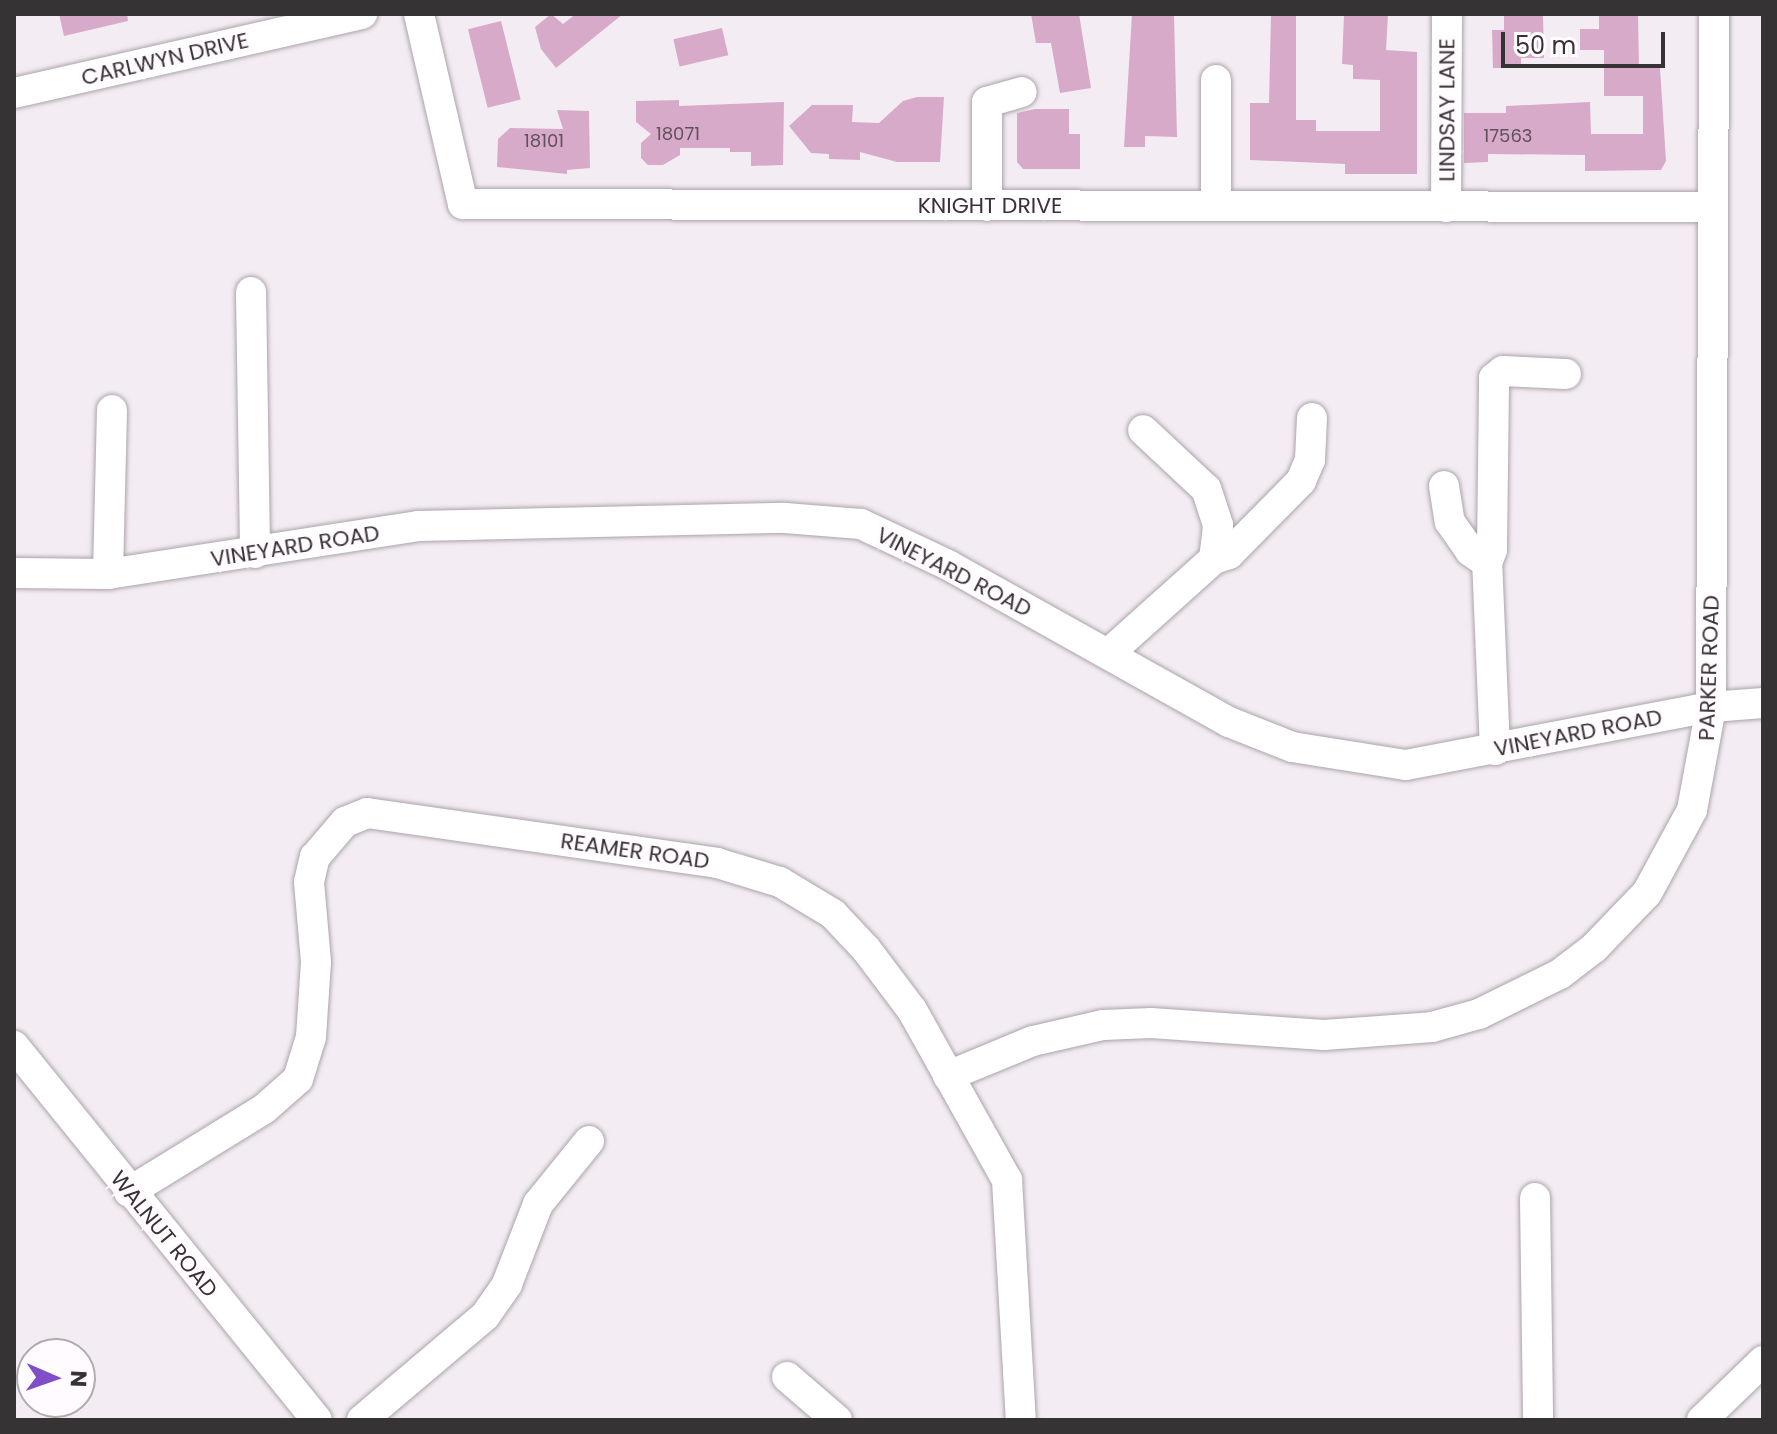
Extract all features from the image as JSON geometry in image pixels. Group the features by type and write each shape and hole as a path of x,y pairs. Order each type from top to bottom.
{"street":[{"name":"CARLWYN DRIVE","path":"14,93 362,14"},
{"name":"KNIGHT DRIVE","path":"419,14 463,204 1713,207"},
{"name":"LINDSAY LANE","path":"1446,207 1447,14"},
{"name":"PARKER ROAD","path":"948,1076 1033,1041 1103,1025 1380,1035 1432,1027 1522,996 1594,948 1630,912 1666,864 1692,810 1711,707 1714,14"},
{"path":"1216,80 1216,205"},
{"path":"987,206 987,102 1022,92"},
{"path":"251,292 255,553"},
{"path":"1495,750 1487,563 1492,550 1494,378 1503,371 1566,374"},
{"path":"108,574 112,410"},
{"path":"1108,654 1214,559 1229,554 1301,481 1310,460 1312,418"},
{"path":"1143,430 1206,489 1218,525 1214,559"},
{"path":"1444,486 1450,522 1470,551 1487,563"},
{"name":"VINEYARD ROAD","path":"14,573 108,574 419,526 785,518 861,524 948,565 1229,722 1292,747 1406,765 1711,707 1763,703"},
{"name":"REAMER ROAD","path":"129,1192 264,1109 298,1079 311,1037 316,962 309,882 315,857 345,822 367,813 717,863 780,882 833,914 866,949 912,1010 1007,1180 1021,1420"},
{"name":"WALNUT ROAD","path":"14,1046 129,1192 317,1420"},
{"path":"362,1420 485,1316 507,1284 538,1204 589,1141"},
{"path":"1535,1198 1538,1420"},
{"path":"1702,1420 1759,1374"},
{"path":"787,1377 837,1420"}],"building":[{"path":"59,14 127,14 128,21 64,36"},
{"path":"551,14 563,24 576,14 623,14 556,68 541,49 535,27"},
{"path":"1031,14 1079,14 1091,88 1060,93 1051,43 1036,43"},
{"path":"1132,14 1174,14 1177,137 1145,136 1145,147 1124,147"},
{"path":"1271,14 1296,14 1296,120 1316,120 1316,131 1380,131 1380,80 1353,79 1353,65 1342,64 1344,14 1388,14 1386,50 1417,52 1417,174 1345,174 1345,164 1250,160 1250,103 1269,103"},
{"path":"1504,14 1543,14 1544,58 1521,58 1521,68 1493,68 1492,30 1504,30"},
{"path":"1599,14 1638,14 1639,68 1660,68 1666,161 1661,170 1585,171 1585,155 1488,154 1488,162 1464,163 1464,113 1506,113 1506,106 1590,102 1591,134 1643,134 1643,96 1604,96 1604,50 1580,50 1580,29 1599,29"},
{"path":"501,21 521,100 488,108 468,29"},
{"path":"722,28 728,55 680,67 673,39"},
{"path":"917,97 944,97 940,162 897,162 860,152 860,160 829,159 829,154 811,153 789,126 812,105 853,105 852,122 879,123 903,101"},
{"path":"679,100 679,106 784,102 783,165 751,166 751,152 730,152 730,148 680,148 680,155 663,165 648,165 641,158 641,143 651,134 636,122 636,101"},
{"path":"1035,109 1069,109 1069,134 1080,134 1080,169 1023,169 1017,162 1017,113"},
{"path":"557,110 589,111 590,168 567,170 567,174 497,167 498,139 510,128 563,129"}]}
